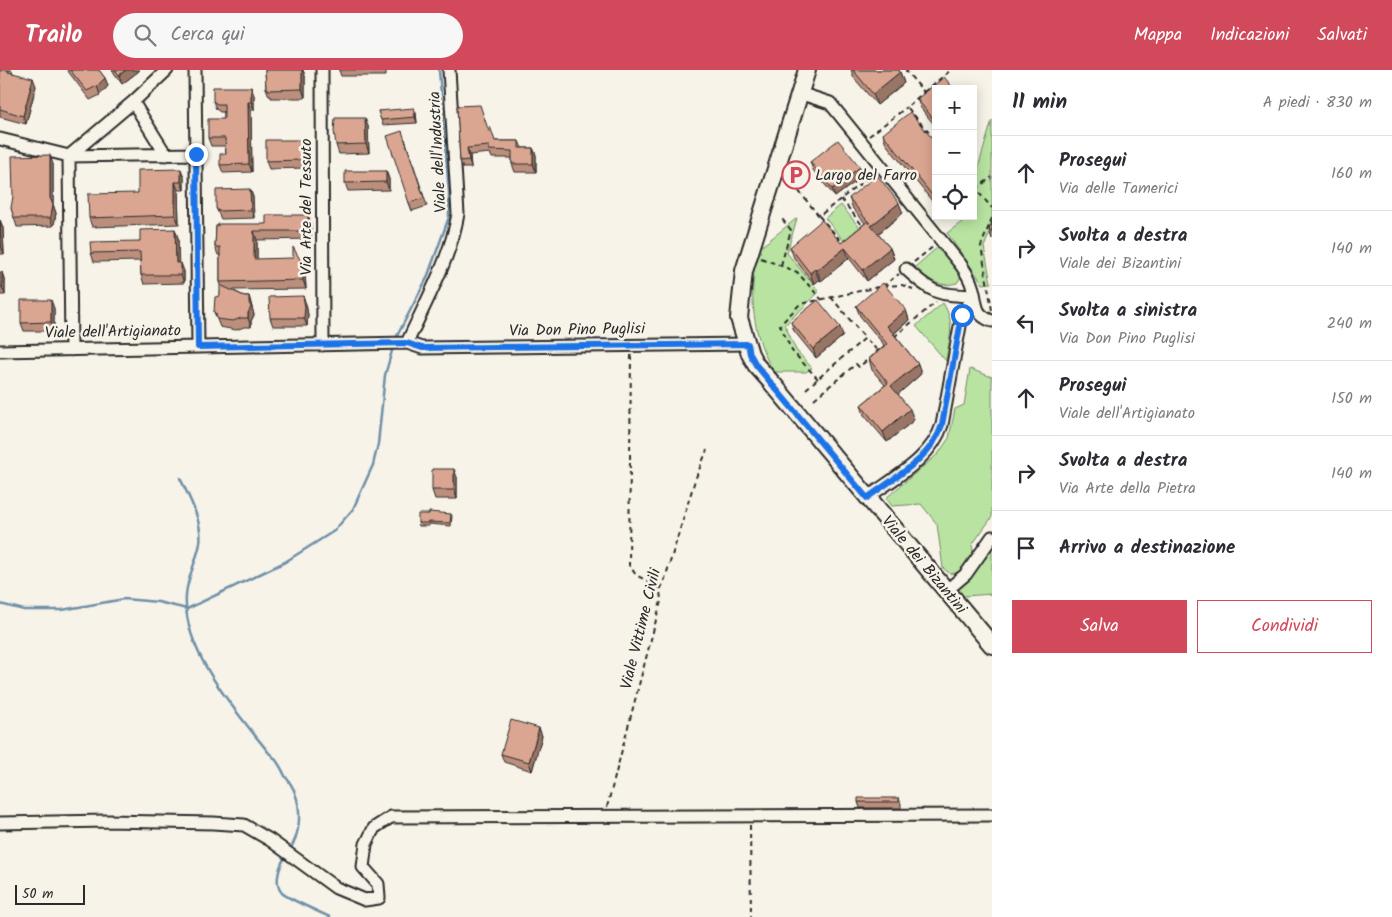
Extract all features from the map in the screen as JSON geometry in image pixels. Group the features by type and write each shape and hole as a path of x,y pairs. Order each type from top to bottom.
{"street":[{"path":"69,156 133,102 167,70"},
{"path":"195,70 198,347"},
{"name":"Via Arte del Tessuto","path":"322,70 323,345"},
{"name":"Viale dell'Industria","path":"407,343 454,237 458,214 449,70"},
{"name":"Viale dei Bizantini","path":"807,70 744,271 739,318 750,354 756,365 992,645"},
{"path":"800,93 830,103 961,265 973,286 977,309 984,318 992,321"},
{"path":"133,102 166,155"},
{"path":"0,139 69,156 196,154"},
{"path":"69,156 71,350"},
{"path":"906,269 925,286 944,295 974,296"},
{"path":"867,498 926,454 938,438 962,315 974,296"},
{"name":"Viale dell'Artigianato","path":"0,351 407,343"},
{"name":"Via Don Pino Puglisi","path":"407,343 422,348 748,344"},
{"path":"946,591 966,574 992,537"},
{"path":"0,823 108,821 244,824 270,840 336,888 365,900 379,898 378,884 363,867 366,844 374,828 391,817 992,814"}],"path":[{"path":"908,70 906,71 924,92"},
{"path":"861,142 951,70"},
{"path":"907,107 932,136"},
{"path":"819,216 882,167"},
{"path":"977,188 992,177"},
{"path":"793,184 844,246"},
{"path":"977,190 992,208"},
{"path":"840,199 865,228"},
{"path":"992,218 981,246 992,310"},
{"path":"780,265 791,230 782,220"},
{"path":"884,286 941,240"},
{"path":"749,254 797,272 821,300"},
{"path":"818,379 792,351 780,325 800,304 884,286 902,286 918,290"},
{"path":"892,339 944,295"},
{"path":"831,297 878,351"},
{"path":"806,390 865,338"},
{"path":"631,345 630,565 636,576 653,584 660,590"},
{"path":"814,399 856,364 859,367 885,345"},
{"name":"Viale Vittime Civili","path":"605,817 661,601 660,590 695,480 707,450"},
{"path":"749,815 752,917"}],"green space":[{"path":"992,120 992,227 984,247 991,283 983,284 947,233 963,220 977,220 977,171"},
{"path":"841,205 860,228 844,241 825,218"},
{"path":"797,218 787,253 819,292 785,325 796,350 812,368 806,372 774,372 766,358 756,328 753,297 754,266 757,250"},
{"path":"939,246 962,275 957,283 939,284 925,276 915,267"},
{"path":"943,303 950,325 946,361 916,326"},
{"path":"970,369 992,377 992,517 972,545 974,555 961,570 950,574 943,568 937,524 921,504 892,506 886,498 938,454 949,438 955,409 964,405"},
{"path":"992,549 992,594 964,596 959,589 969,580"}],"building":[{"path":"0,70 9,70 8,72 33,78 23,116 0,109"},
{"path":"70,70 99,70 105,78 97,86 87,91"},
{"path":"115,70 126,70 119,75"},
{"path":"265,70 302,70 302,89 268,90 266,88"},
{"path":"853,70 899,70 900,72 873,94"},
{"path":"944,77 951,85 934,85"},
{"path":"213,87 251,87 251,102 248,102 249,164 220,165 220,154 226,154 225,138 208,138 208,119 224,119 224,104 217,104 213,101"},
{"path":"932,87 932,117 917,99"},
{"path":"480,105 489,132 490,126 495,141 519,141 519,148 533,148 533,164 512,164 512,151 489,150 489,146 467,148 469,160 460,161 457,106"},
{"path":"414,108 415,117 381,120 378,111"},
{"path":"910,112 932,138 932,195 883,134"},
{"path":"335,118 365,118 366,144 336,145"},
{"path":"402,131 424,198 409,203 387,136"},
{"path":"266,140 302,140 302,160 266,161"},
{"path":"838,140 860,167 832,189 810,162"},
{"path":"50,155 50,198 53,205 50,218 14,218 11,208 13,196 12,156"},
{"path":"181,169 181,182 175,182 175,215 89,218 88,194 138,193 138,170"},
{"path":"345,171 386,171 386,182 345,183"},
{"path":"877,175 899,203 871,226 890,248 863,270 845,248 817,270 815,269 810,273 790,247 822,220 841,243 868,221 849,198"},
{"path":"250,189 251,210 218,211 216,208 216,190"},
{"path":"266,215 308,215 308,231 254,231 254,259 293,258 293,247 302,263 303,280 220,282 220,247 215,247 216,226 218,224 266,224"},
{"path":"175,229 176,263 181,263 181,275 141,275 140,252 91,253 90,242 140,241 140,230"},
{"path":"0,272 2,272 2,287 0,287"},
{"path":"883,283 906,310 887,326 918,364 891,386 910,409 883,432 861,405 888,383 869,359 887,344 856,306"},
{"path":"220,285 244,296 249,296 251,307 248,318 233,321 217,319 214,312 215,297 220,296"},
{"path":"303,296 304,318 270,318 269,297"},
{"path":"21,300 51,300 51,322 21,323"},
{"path":"818,300 840,327 813,349 791,322"},
{"path":"432,469 454,469 454,490 432,490"},
{"path":"429,512 451,514 450,523 418,523 418,514 429,514"},
{"path":"511,720 539,728 529,762 501,754"},
{"path":"858,798 899,798 899,802 858,802"}],"waterway":[{"path":"397,336 427,278 449,217 449,193 439,70"},
{"path":"0,604 24,610 62,610 124,599 158,602 187,609 285,562 334,531 353,509 373,465 378,444 385,375 392,351"},
{"path":"180,478 197,518 200,535 199,550 188,582 186,595 187,616 193,638 202,659 227,700 277,761 293,789 299,807 299,823 296,838 289,851"},
{"path":"286,855 280,869 279,889 297,902 330,917"}],"place":[{"name":"Largo del Farro","path":"796,175"}],"route":[{"path":"196,154 198,347 407,343 422,348 748,344 750,354 756,365 867,498 926,454 938,438 962,315"}]}
